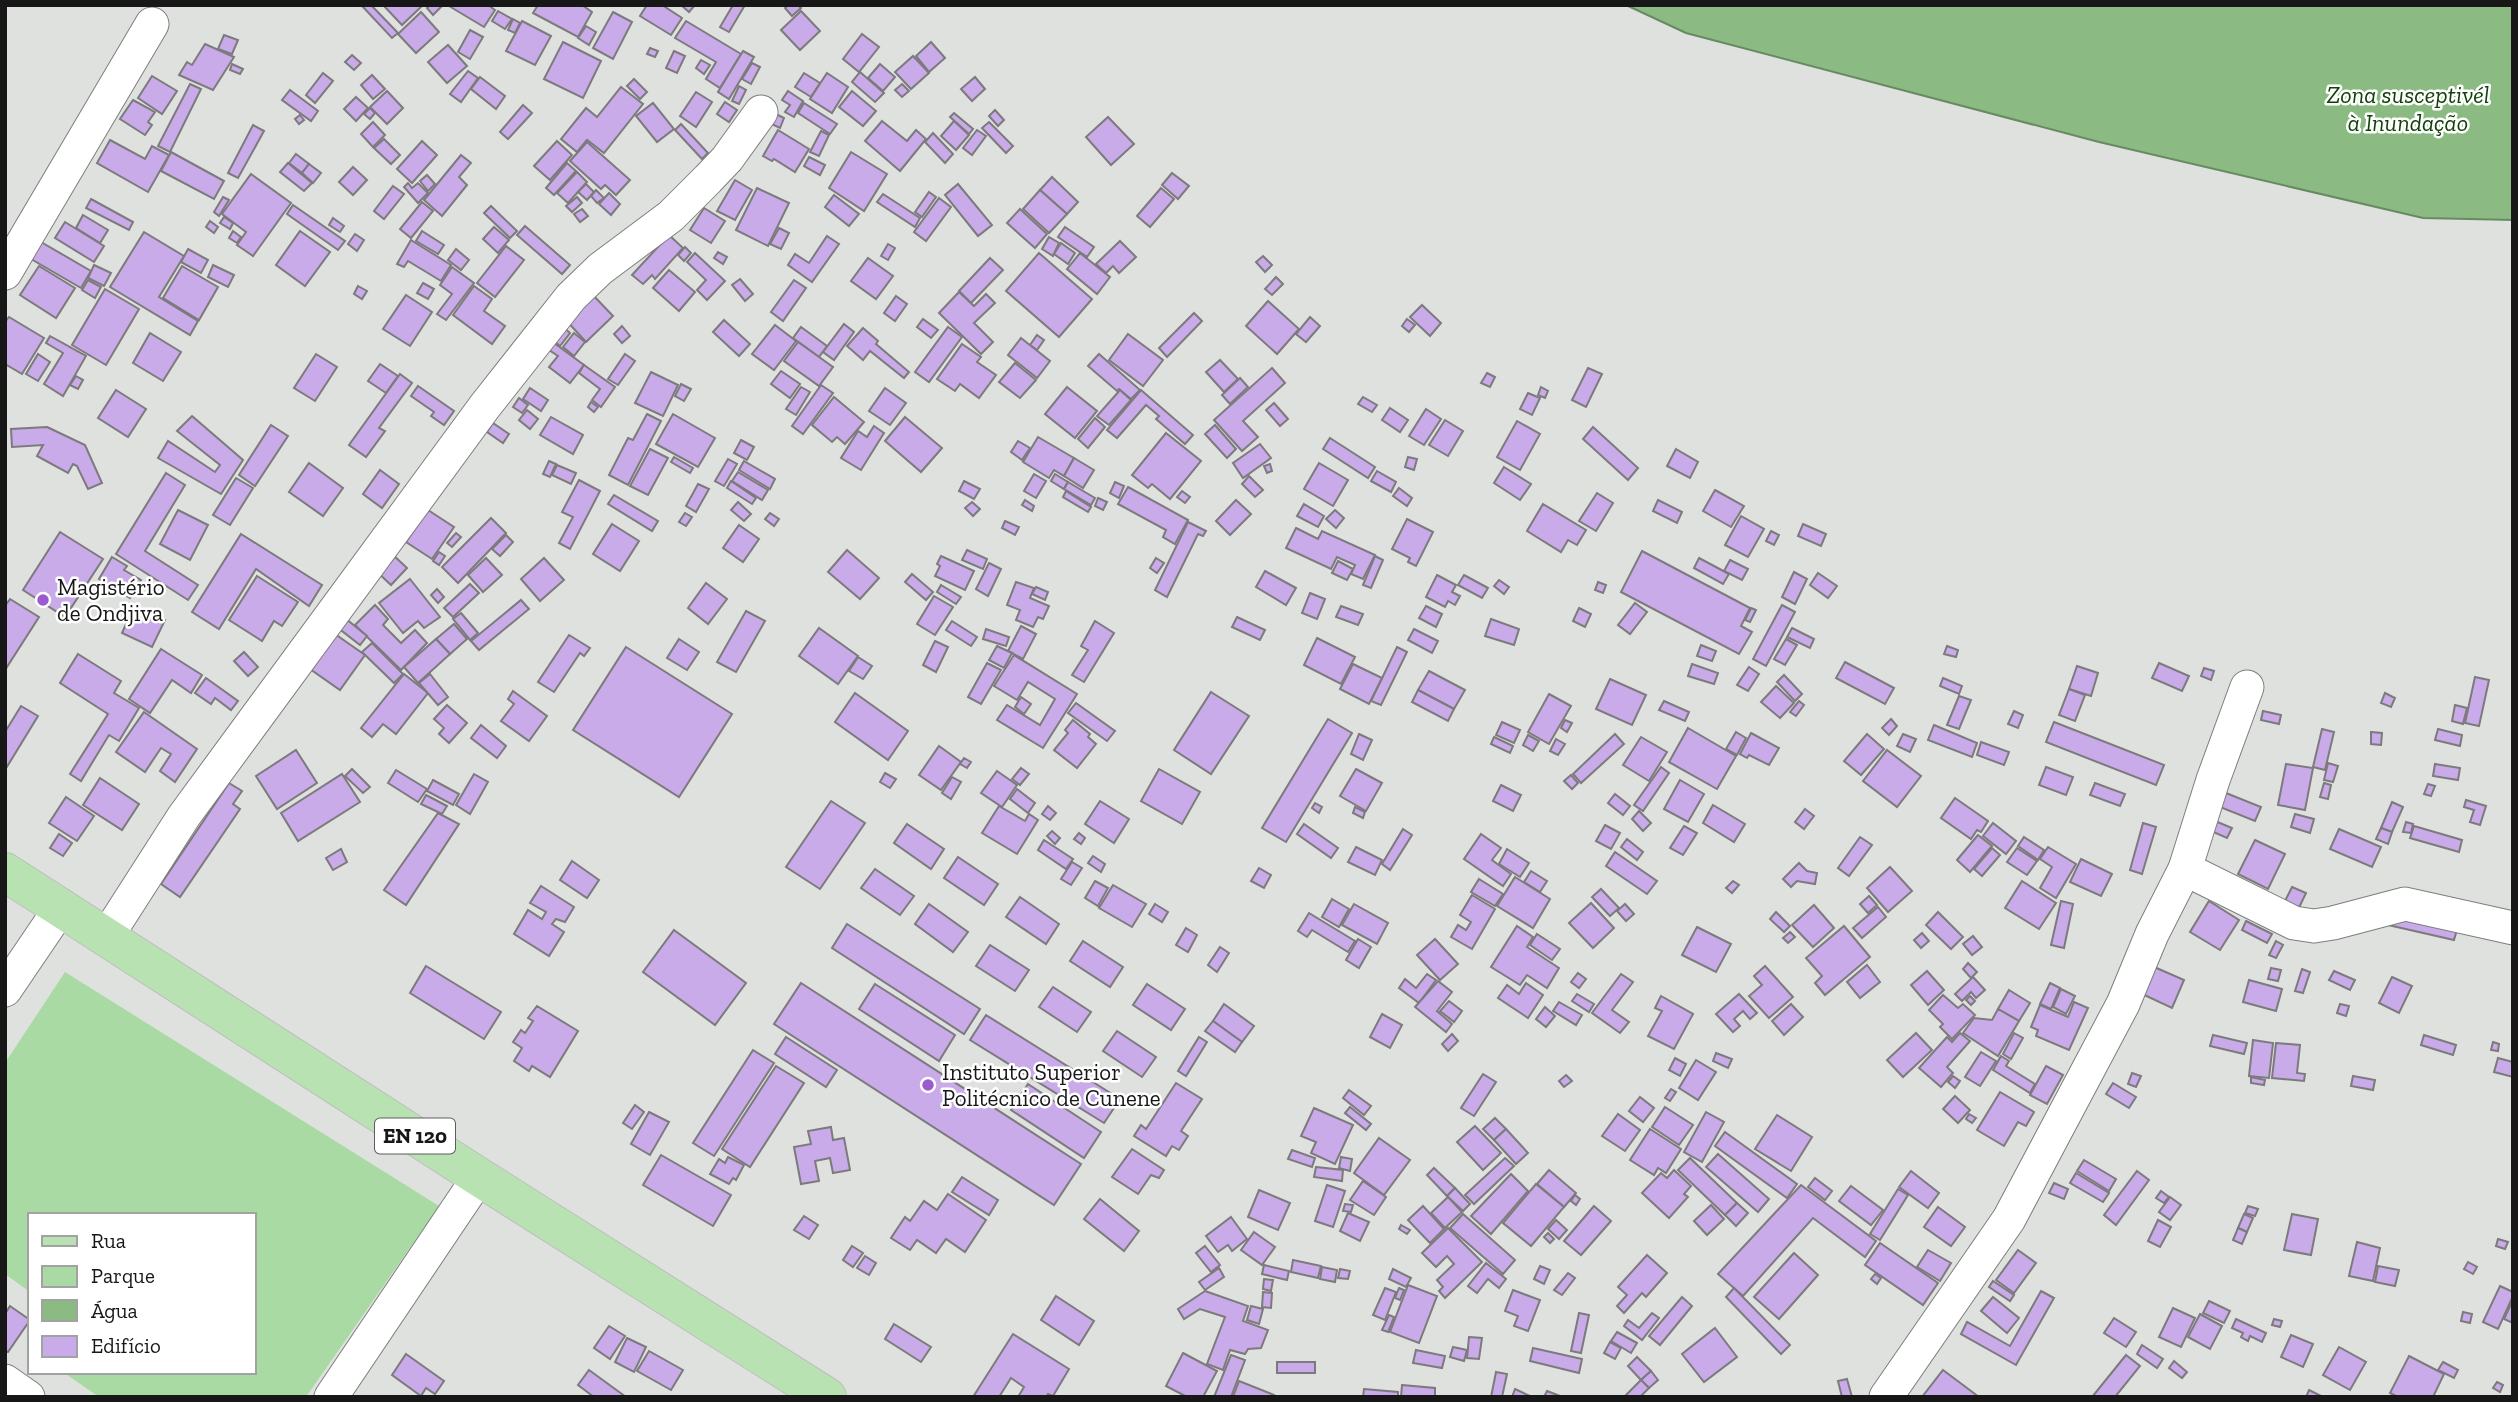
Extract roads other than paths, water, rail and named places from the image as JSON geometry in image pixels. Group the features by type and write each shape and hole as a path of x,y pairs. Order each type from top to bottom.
{"main road":[{"name":"EN 120","path":"5,872 827,1397"}],"street":[{"path":"5,273 152,24"},
{"path":"107,936 184,816 485,406 570,298 600,269 671,216 727,159 761,112"},
{"path":"1886,1397 2009,1219 2123,1003 2152,934 2185,869 2213,780 2247,687"},
{"path":"2185,869 2294,923 2314,926 2333,923 2405,904 2513,928"},
{"path":"5,990 61,906"},
{"path":"331,1397 479,1177"},
{"path":"5,1381 28,1397"}],"water":[{"name":"Zona susceptivél à Inundação","path":"1626,5 2513,5 2513,220 2423,218 2099,142 1686,33"}],"place":[{"name":"Magistério de Ondjiva","path":"43,600"},
{"name":"Instituto Superior Politécnico de Cunene","path":"928,1085"}]}
